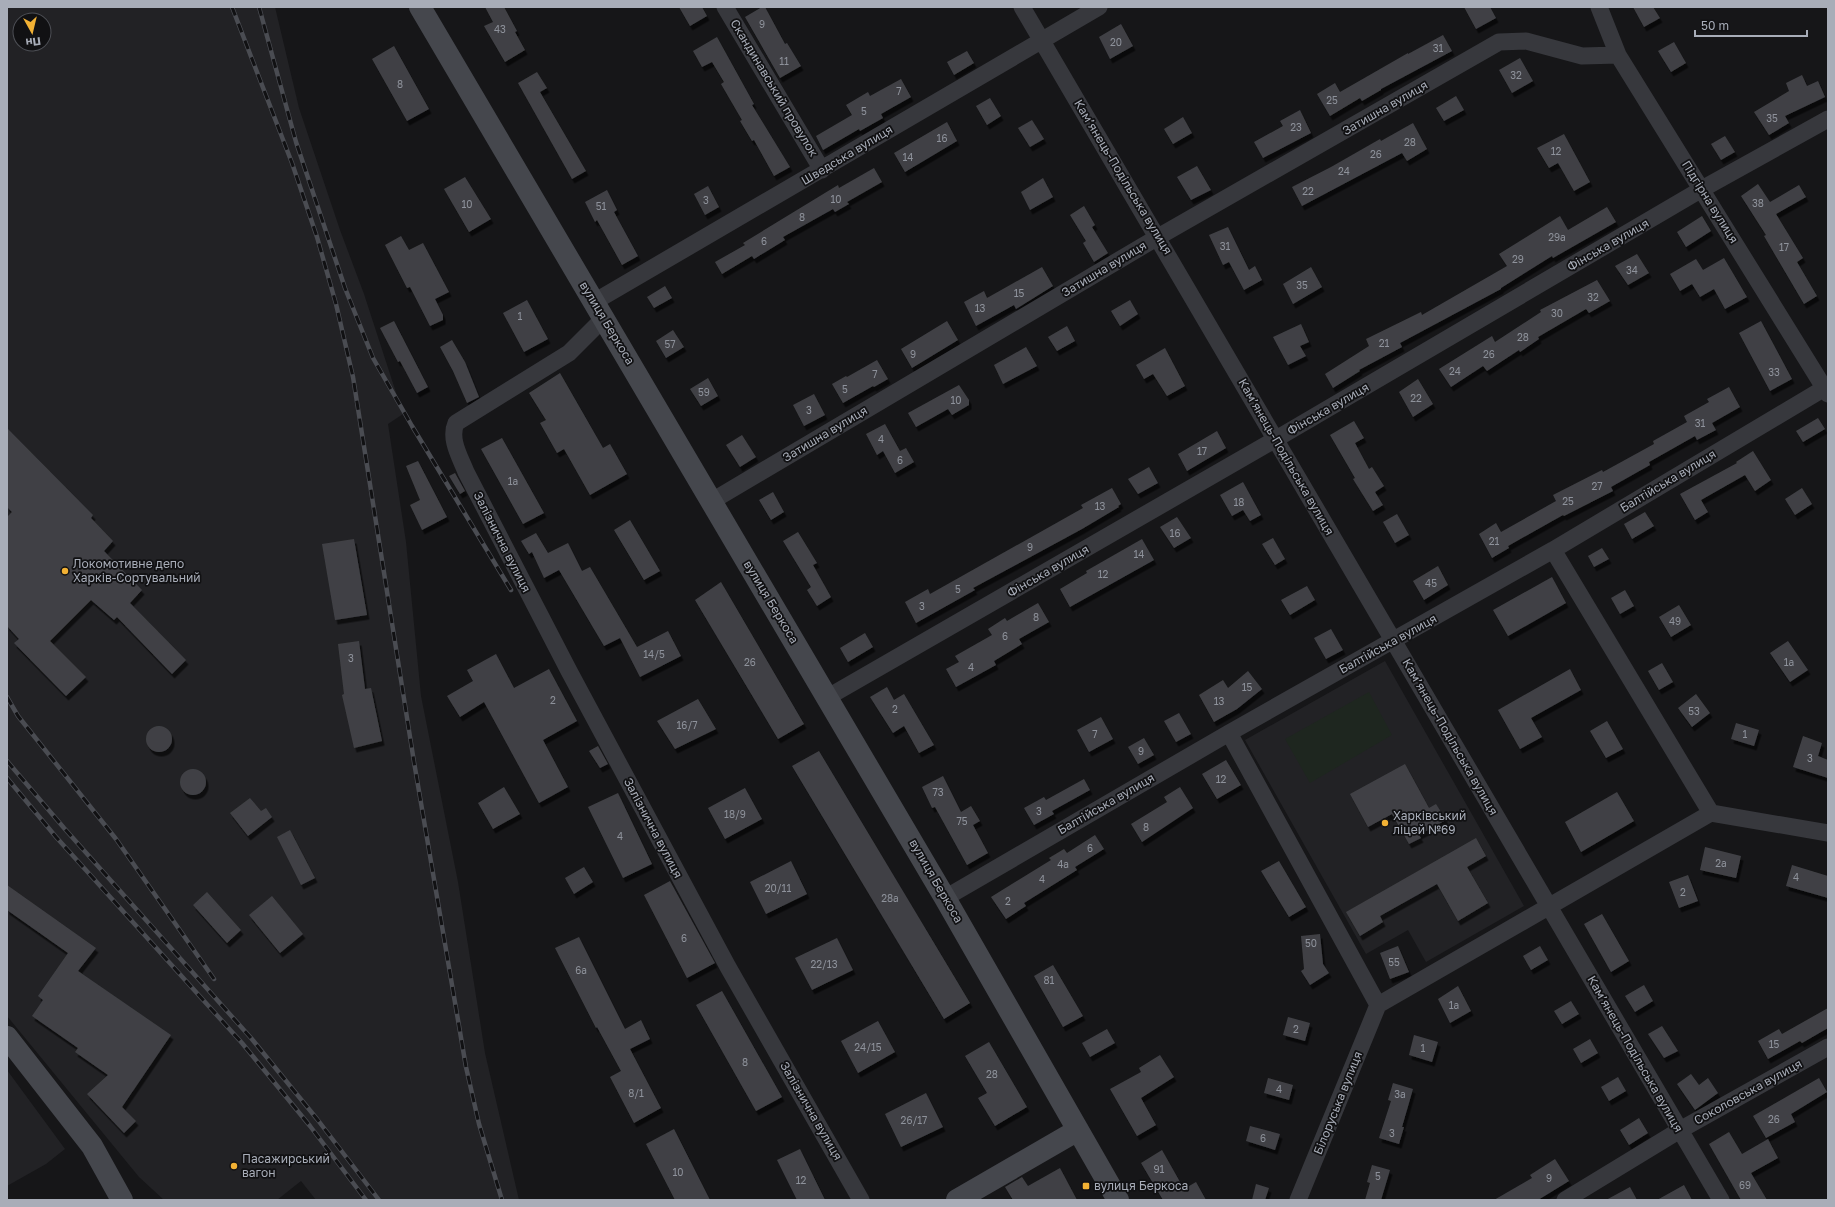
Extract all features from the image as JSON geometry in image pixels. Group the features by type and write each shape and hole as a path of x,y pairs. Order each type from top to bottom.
{"street":[{"name":"вулиця Беркоса","path":"420,7 946,898 1118,1200"},
{"name":"Скандинавський провулок","path":"725,7 822,170"},
{"name":"Кам’янець-Подільська вулиця","path":"1022,7 1721,1200"},
{"name":"Шведська вулиця","path":"457,450 453,436 456,423 569,354 599,310 822,170 1041,39 1099,7"},
{"name":"Підгірна вулиця","path":"1599,7 1618,54 1827,390"},
{"name":"Затишна вулиця","path":"712,501 1158,237 1499,42 1526,41 1582,56 1618,54"},
{"name":"Фінська вулиця","path":"828,697 1276,439 1702,189 1828,119"},
{"name":"Балтійська вулиця","path":"946,898 1229,733 1553,550 1827,390"},
{"name":"Залізнична вулиця","path":"457,450 466,472 569,671 728,967 861,1200"},
{"path":"1553,550 1710,813"},
{"path":"1229,733 1378,1005 1550,907 1710,813 1828,833"},
{"name":"Білоруська вулиця","path":"1298,1200 1378,1005"},
{"path":"7,1037 92,1146 122,1200"},
{"name":"Соколовська вулиця","path":"1565,1200 1680,1130 1828,1047"},
{"path":"957,1200 1078,1130"}],"shaded area":[{"path":"7,7 275,7 299,108 340,230 364,294 403,414 388,424 406,542 421,696 458,882 485,1053 519,1200 316,1200 301,1181 277,1200 164,1200 139,1177 7,1016"},
{"name":"Харківський ліцей №69","path":"1385,661 1524,906 1426,962 1408,930 1366,954 1245,740"},
{"path":"1369,692 1392,735 1310,783 1285,739"},
{"path":"7,1070 65,1149 46,1164 7,1186"}],"building":[{"path":"485,7 504,7 525,50 505,62 484,26 493,22"},
{"path":"679,7 702,7 707,16 690,26"},
{"path":"762,7 765,7 785,44 787,43 801,66 780,78 745,17"},
{"path":"1464,7 1490,7 1496,18 1476,29"},
{"path":"1633,7 1653,7 1660,18 1644,27"},
{"path":"1121,24 1133,46 1110,59 1099,37"},
{"path":"1443,35 1452,51 1381,89 1362,101 1360,98 1330,116 1317,94 1335,83 1340,92"},
{"path":"717,37 754,104 752,105 790,167 774,176 754,140 752,141 740,121 742,120 721,84 724,82 712,62 702,67 693,51"},
{"path":"1674,42 1686,63 1671,72 1658,51"},
{"path":"394,46 429,109 407,121 372,59"},
{"path":"967,51 974,63 954,75 947,62"},
{"path":"1520,58 1533,81 1512,93 1499,70"},
{"path":"537,72 547,88 540,92 586,171 572,179 518,83"},
{"path":"1802,75 1807,86 1818,81 1825,97 1785,116 1789,123 1769,135 1754,112 1789,91 1786,83"},
{"path":"901,79 911,97 881,114 883,118 860,131 859,129 823,150 816,136 852,115 846,105 868,92 870,96"},
{"path":"1456,96 1464,110 1444,121 1436,108"},
{"path":"990,98 1001,116 987,125 976,106"},
{"path":"1300,110 1311,133 1263,158 1254,142 1283,126 1280,121"},
{"path":"1183,117 1192,133 1173,144 1164,129"},
{"path":"1032,120 1044,139 1030,147 1018,128"},
{"path":"947,122 957,141 905,172 894,153"},
{"path":"1413,123 1427,149 1407,161 1402,153 1302,206 1292,187 1380,139 1381,141"},
{"path":"1564,134 1590,182 1574,191 1558,163 1549,168 1537,148"},
{"path":"1725,136 1735,152 1721,160 1711,144"},
{"path":"1197,166 1211,190 1191,200 1177,177"},
{"path":"874,168 882,182 847,202 849,204 835,212 833,209 783,237 785,240 754,259 752,256 722,274 715,262 745,245 743,243 838,185 839,188"},
{"path":"465,177 491,219 469,232 444,189"},
{"path":"1043,178 1053,197 1030,210 1021,192"},
{"path":"1758,184 1770,202 1799,185 1806,197 1776,214 1803,258 1797,262 1817,296 1804,304 1764,236 1766,235 1741,196"},
{"path":"708,186 719,207 705,215 694,194"},
{"path":"607,190 617,210 614,212 638,256 622,265 597,220 595,222 585,202"},
{"path":"1084,206 1095,225 1092,227 1108,253 1094,262 1083,243 1086,241 1070,215"},
{"path":"1607,207 1616,222 1553,258 1552,256 1501,289 1400,343 1402,347 1359,370 1360,371 1333,388 1325,374 1369,346 1366,339 1421,312 1422,315 1507,266 1499,254 1560,216 1568,230"},
{"path":"1702,216 1711,231 1686,247 1677,232"},
{"path":"1228,227 1249,270 1255,266 1262,280 1244,290 1229,262 1223,265 1209,235"},
{"path":"401,236 409,250 423,243 449,292 435,299 443,315 443,320 430,326 410,287 407,288 385,245"},
{"path":"1637,254 1649,273 1628,285 1615,266"},
{"path":"1724,258 1747,297 1725,309 1714,289 1700,297 1692,284 1680,291 1670,274 1696,259 1703,270"},
{"path":"1042,267 1053,286 1016,309 1014,305 976,326 964,302 984,291 987,298"},
{"path":"1311,267 1322,287 1293,304 1283,284"},
{"path":"1597,280 1610,301 1589,313 1586,309 1538,337 1539,339 1520,352 1519,350 1487,371 1483,366 1451,387 1439,369 1492,336 1495,342 1541,312 1540,310"},
{"path":"665,286 672,298 654,308 647,297"},
{"path":"527,300 548,339 524,352 503,313"},
{"path":"1130,300 1138,314 1120,326 1111,311"},
{"path":"394,321 428,387 417,393 380,328"},
{"path":"947,321 958,340 912,368 901,349"},
{"path":"1761,321 1792,379 1770,391 1739,333"},
{"path":"1301,324 1309,342 1300,346 1306,356 1288,365 1273,337"},
{"path":"1067,326 1075,341 1057,351 1048,337"},
{"path":"673,330 684,347 666,358 656,341"},
{"path":"452,340 465,362 479,397 467,403 453,371 440,347"},
{"path":"1026,347 1037,366 1003,384 994,365"},
{"path":"1165,348 1185,386 1167,396 1153,374 1144,379 1136,365"},
{"path":"877,360 888,379 843,403 832,384"},
{"path":"560,373 603,448 610,444 627,474 590,495 564,449 557,453 540,423 546,420 529,393"},
{"path":"708,378 718,396 701,406 690,389"},
{"path":"1418,379 1433,404 1413,417 1399,392"},
{"path":"959,385 969,400 969,405 952,415 948,409 916,427 908,413"},
{"path":"1729,387 1740,407 1712,423 1716,430 1697,440 1695,436 1649,462 1650,465 1611,487 1613,491 1564,516 1563,515 1508,546 1509,548 1492,558 1479,534 1496,523 1501,532 1556,501 1553,495 1602,470 1603,472 1654,444 1653,441 1687,422 1684,416 1709,402 1707,399"},
{"path":"814,394 825,415 804,426 793,405"},
{"path":"1818,418 1825,429 1803,442 1796,431"},
{"path":"1354,421 1364,438 1355,443 1369,469 1372,467 1384,486 1375,492 1383,505 1373,511 1353,479 1355,478 1330,435"},
{"path":"885,424 900,451 906,448 914,462 895,473 883,451 877,455 866,434"},
{"name":"Локомотивне депо Харків-Сортувальний","path":"7,428 93,515 91,518 113,541 104,551 142,590 130,603 186,660 172,674 117,617 114,620 91,600 50,641 86,677 66,696 14,643 19,639 7,626 7,517 12,512 7,507"},
{"path":"1217,431 1226,448 1187,471 1178,454"},
{"path":"742,435 756,457 740,467 726,445"},
{"path":"502,438 544,513 523,524 481,449"},
{"path":"1753,451 1771,480 1755,491 1745,475 1701,500 1708,512 1695,520 1680,494 1737,463 1736,462"},
{"path":"418,461 447,517 422,530 410,505 420,500 406,466"},
{"path":"1149,467 1158,483 1138,494 1128,479"},
{"path":"455,473 465,491 460,494 449,476"},
{"path":"1243,482 1261,515 1250,521 1243,510 1232,516 1220,495"},
{"path":"1112,488 1121,504 1118,506 1119,507 1082,529 973,588 975,590 916,623 905,602 928,589 930,594 1083,508 1081,505"},
{"path":"1802,488 1812,504 1795,515 1785,499"},
{"path":"773,492 784,512 771,520 759,500"},
{"path":"1645,512 1654,526 1632,539 1624,524"},
{"path":"1397,514 1409,535 1395,543 1383,522"},
{"path":"1177,517 1191,538 1174,548 1160,527"},
{"path":"630,520 660,571 644,580 614,530"},
{"path":"798,532 817,563 813,565 831,597 817,606 807,590 811,587 783,541"},
{"path":"536,533 548,553 568,543 582,571 590,567 637,647 668,631 681,656 640,677 620,638 604,646 559,570 544,578 532,552 529,554 521,541"},
{"path":"1273,538 1285,559 1275,565 1262,544"},
{"path":"354,539 367,615 335,620 322,544"},
{"path":"1142,539 1154,560 1070,607 1060,589 1087,573 1086,571"},
{"path":"1602,548 1609,559 1594,567 1588,556"},
{"path":"1438,566 1448,585 1424,600 1413,581"},
{"path":"1552,577 1566,603 1508,636 1493,610"},
{"path":"721,582 804,724 778,739 695,600"},
{"path":"1307,586 1315,600 1290,615 1281,600"},
{"path":"1625,590 1634,606 1620,614 1611,598"},
{"path":"1038,603 1049,622 1019,639 1022,644 994,661 996,665 956,687 946,669 959,662 955,656 992,635 988,629 1005,618 1007,621"},
{"path":"1679,605 1691,625 1671,637 1659,617"},
{"path":"1331,629 1343,650 1326,659 1314,638"},
{"path":"865,633 873,647 848,662 840,648"},
{"path":"359,641 365,689 371,688 382,741 354,748 342,695 344,694 338,644"},
{"path":"1788,641 1808,670 1790,682 1770,653"},
{"path":"496,654 514,688 549,669 577,721 543,740 568,787 539,803 484,702 460,717 447,696 473,681 467,670"},
{"path":"1662,663 1673,682 1659,690 1648,671"},
{"path":"1570,669 1581,690 1531,718 1542,737 1520,749 1498,710"},
{"path":"1248,671 1262,689 1237,709 1214,722 1199,695 1223,680 1228,688"},
{"path":"887,687 894,700 904,694 934,745 919,753 904,726 893,733 870,697"},
{"path":"1696,694 1710,713 1692,727 1678,708"},
{"path":"698,699 716,729 675,749 657,721"},
{"path":"1179,713 1191,734 1176,742 1164,721"},
{"path":"1101,717 1113,739 1089,752 1077,730"},
{"path":"1607,721 1623,749 1606,758 1590,731"},
{"path":"1736,723 1759,730 1754,746 1731,739"},
{"path":"159,726 168,730 172,739 168,748 159,752 150,748 146,739 150,730"},
{"path":"1803,736 1822,743 1818,756 1828,760 1828,778 1793,767"},
{"path":"1144,738 1154,755 1138,764 1128,747"},
{"path":"598,746 608,764 600,768 589,751"},
{"path":"819,751 970,1003 944,1019 792,766"},
{"path":"1226,760 1241,785 1217,799 1202,774"},
{"path":"1405,764 1429,808 1436,804 1446,820 1419,835 1421,838 1409,844 1392,814 1368,827 1350,794"},
{"path":"193,769 202,773 206,782 202,791 193,795 184,791 180,782 184,773"},
{"path":"943,776 961,812 971,806 980,821 973,825 988,853 967,865 935,807 932,808 922,787"},
{"path":"1084,779 1090,790 1052,811 1054,814 1034,825 1024,808 1044,797 1046,800"},
{"path":"504,787 520,814 493,829 478,803"},
{"path":"1180,787 1193,808 1142,842 1131,824 1167,802 1164,797"},
{"path":"745,788 762,819 725,839 708,808"},
{"path":"1617,792 1634,821 1581,852 1565,822"},
{"path":"618,793 652,864 623,878 588,807"},
{"path":"250,798 261,811 266,808 272,817 248,836 230,813"},
{"path":"290,830 315,878 301,885 277,837"},
{"path":"1095,835 1104,849 1075,867 1077,870 1024,903 1026,906 1006,919 991,897 1051,860 1049,858 1064,849 1067,853"},
{"path":"1476,838 1486,856 1467,867 1488,903 1458,921 1437,884 1380,916 1383,922 1360,936 1346,912"},
{"path":"1705,847 1741,856 1736,878 1700,870"},
{"path":"791,861 807,894 766,914 750,882"},
{"path":"1279,861 1306,907 1289,917 1261,871"},
{"path":"1792,865 1828,876 1828,898 1786,886"},
{"path":"584,867 593,882 574,894 565,878"},
{"path":"1688,875 1698,901 1679,908 1669,882"},
{"path":"670,881 715,963 687,978 644,895"},
{"path":"7,885 96,948 78,971 171,1035 122,1107 136,1121 124,1133 87,1094 108,1075 75,1052 78,1048 32,1016 43,1000 38,996 68,953 7,910"},
{"path":"207,892 241,930 227,943 193,905"},
{"path":"272,896 303,934 280,953 249,915"},
{"path":"1602,914 1629,961 1611,972 1584,924"},
{"path":"1320,934 1323,964 1329,973 1310,985 1301,971 1304,969 1301,936"},
{"path":"579,937 625,1029 641,1020 650,1039 630,1049 661,1108 634,1123 610,1077 621,1071 597,1027 596,1028 555,948"},
{"path":"837,938 853,970 812,990 795,958"},
{"path":"1398,946 1409,972 1390,979 1380,953"},
{"path":"1540,946 1548,960 1531,970 1523,956"},
{"path":"1053,965 1083,1016 1063,1027 1034,976"},
{"path":"1644,985 1653,1001 1635,1012 1625,996"},
{"path":"1458,986 1471,1011 1450,1023 1438,999"},
{"path":"722,991 782,1097 756,1111 696,1005"},
{"path":"1571,1001 1579,1014 1562,1024 1554,1011"},
{"path":"1828,1008 1828,1028 1802,1043 1800,1041 1768,1059 1758,1041 1779,1029 1782,1034"},
{"path":"1288,1017 1310,1023 1305,1041 1283,1035"},
{"path":"878,1021 895,1052 858,1073 841,1041"},
{"path":"1662,1026 1678,1051 1664,1058 1648,1034"},
{"path":"1107,1029 1115,1043 1090,1057 1082,1043"},
{"path":"1414,1035 1438,1042 1432,1062 1409,1055"},
{"path":"1590,1039 1598,1053 1581,1063 1573,1049"},
{"path":"989,1042 1027,1107 995,1126 978,1098 987,1093 965,1056"},
{"path":"1160,1055 1174,1077 1141,1098 1156,1125 1137,1136 1110,1089 1141,1072 1139,1068"},
{"path":"1691,1074 1699,1085 1708,1078 1718,1093 1695,1110 1677,1084"},
{"path":"1618,1077 1626,1091 1609,1101 1601,1087"},
{"path":"1268,1078 1293,1085 1289,1100 1264,1093"},
{"path":"1819,1078 1827,1092 1791,1114 1795,1122 1766,1138 1753,1116"},
{"path":"1393,1083 1413,1089 1402,1127 1404,1127 1399,1144 1379,1138 1391,1101 1388,1100"},
{"path":"926,1093 943,1127 901,1147 885,1114"},
{"path":"1639,1118 1648,1133 1629,1145 1620,1130"},
{"path":"1250,1126 1280,1134 1275,1150 1246,1141"},
{"path":"674,1129 710,1200 675,1200 646,1144"},
{"path":"1729,1132 1742,1154 1768,1139 1778,1158 1751,1173 1767,1200 1741,1200 1709,1144"},
{"path":"800,1149 825,1200 797,1200 777,1160"},
{"path":"1162,1150 1184,1189 1196,1182 1206,1200 1163,1200 1141,1163"},
{"path":"1555,1159 1569,1181 1538,1200 1494,1200 1532,1178 1530,1175"},
{"path":"1372,1165 1390,1170 1381,1200 1365,1200 1370,1183 1367,1182"},
{"path":"1060,1168 1077,1200 1013,1200 1005,1187 1022,1177 1028,1186"},
{"path":"1256,1184 1269,1188 1265,1200 1252,1200"},
{"path":"1684,1185 1692,1200 1657,1200"},
{"path":"1630,1187 1637,1200 1606,1200"}],"railway":[{"path":"232,7 292,163 317,237 336,304 353,377 414,762 466,1067 479,1124 502,1200"},
{"path":"259,7 296,142 345,288 373,358 412,426 511,590"},
{"path":"7,697 18,716 116,839 214,979"},
{"path":"7,761 64,828 251,1038 317,1119 379,1200"},
{"path":"7,778 56,837 242,1043 310,1126 366,1200"}],"place":[{"name":"Локомотивне депо Харків-Сортувальний","path":"65,571"},
{"name":"Харківський ліцей №69","path":"1385,823"},
{"name":"Пасажирський вагон","path":"234,1166"},
{"name":"вулиця Беркоса","path":"1086,1186"}]}
